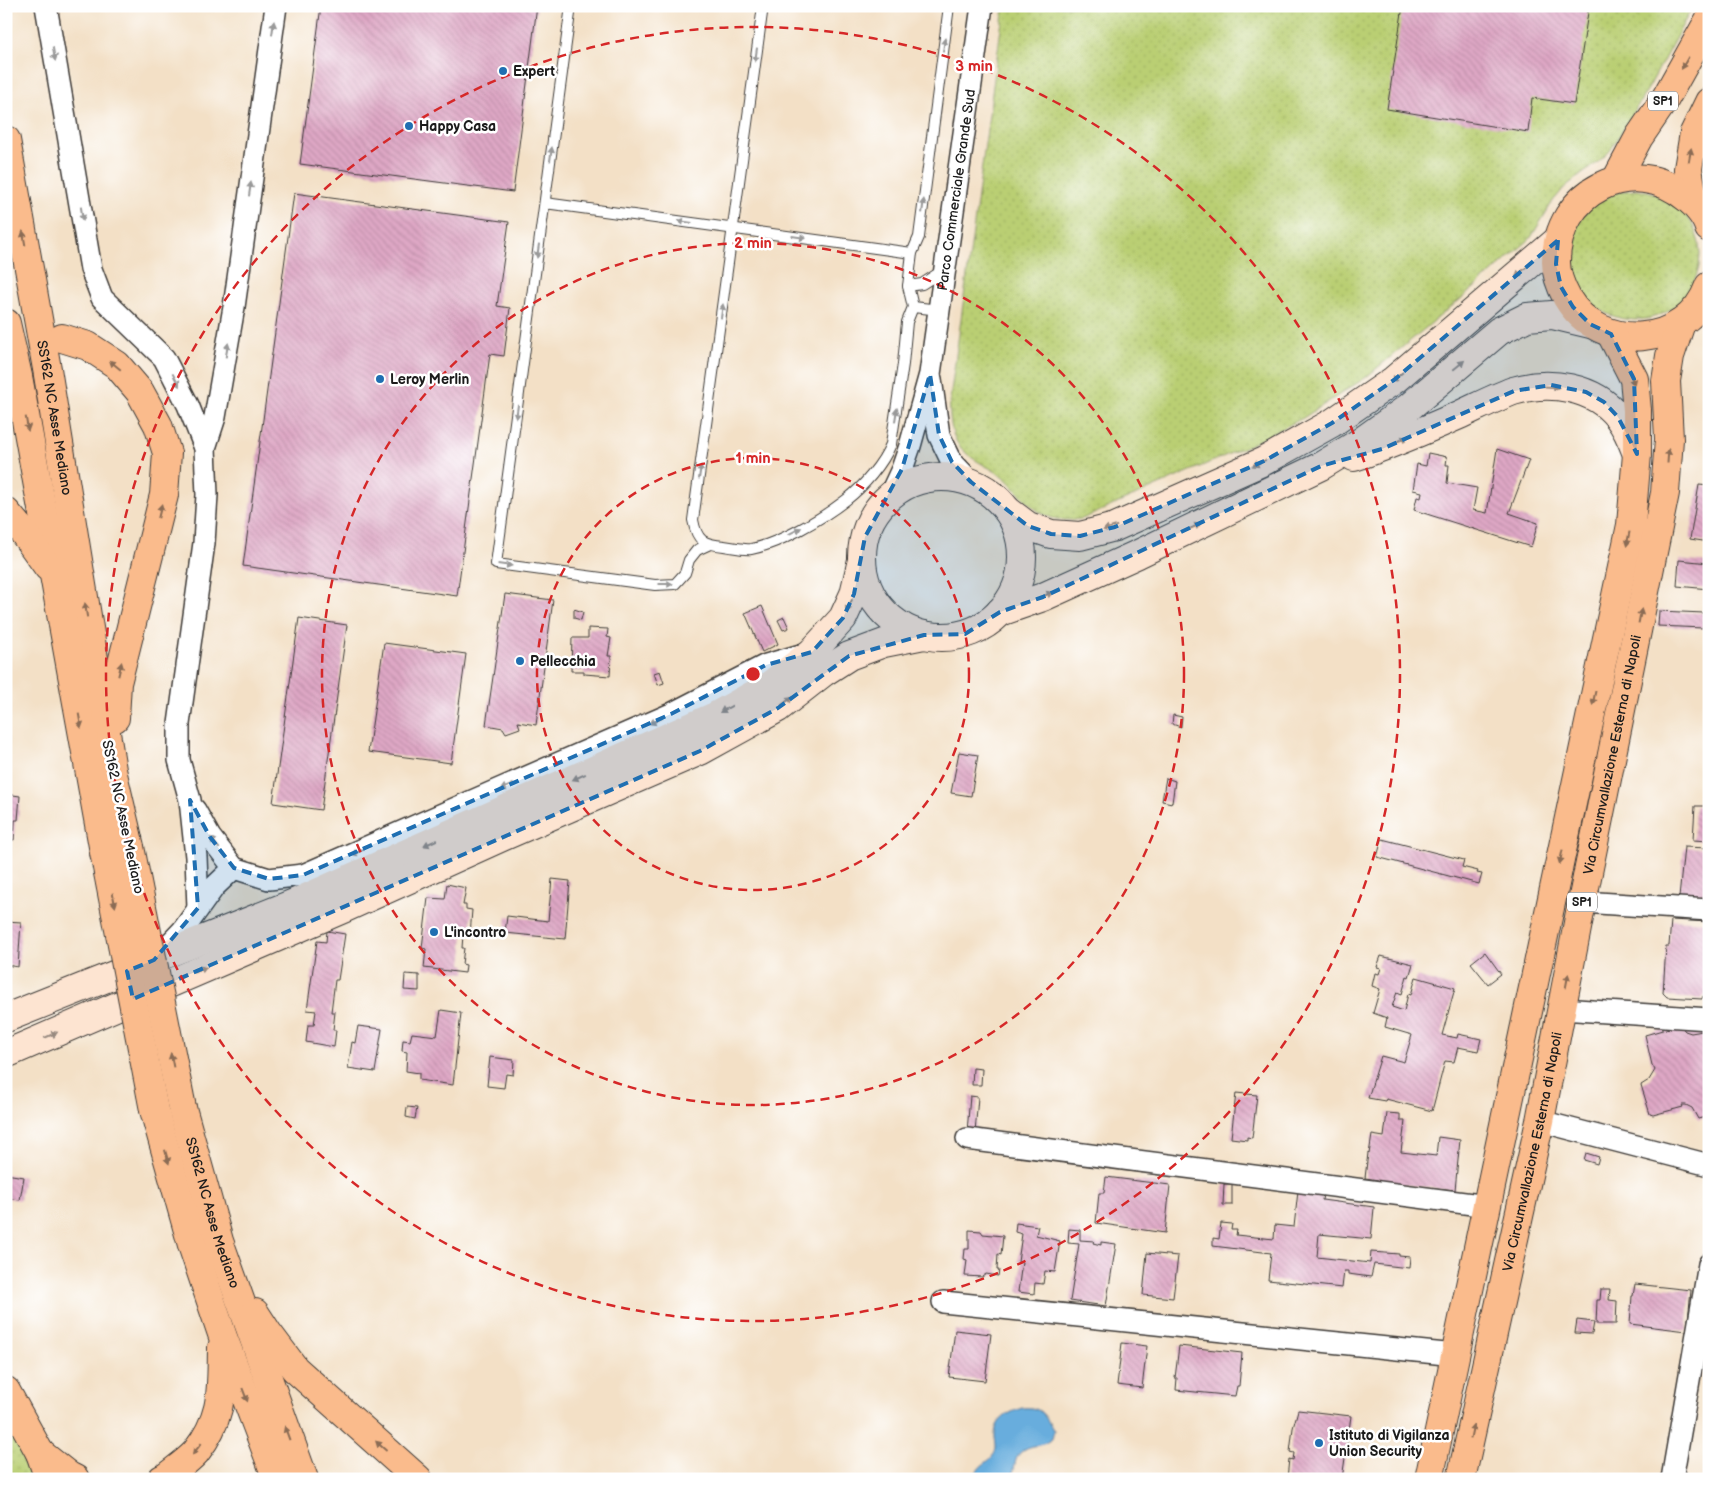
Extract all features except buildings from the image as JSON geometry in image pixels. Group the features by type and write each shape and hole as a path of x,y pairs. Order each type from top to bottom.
{"main road":[{"name":"SP1","path":"1616,180 1639,137 1664,99 1709,20"},
{"path":"1703,215 1688,169 1694,133 1709,102"},
{"name":"SS162 NC Asse Mediano","path":"6,140 47,369 112,770 117,850 154,1110 192,1245 223,1337 277,1479"},
{"name":"Via Circumvallazione Esterna di Napoli","path":"1429,1479 1631,525 1637,454 1637,410 1634,379 1601,329 1573,308 1561,287 1556,264 1558,240 1565,220 1578,202 1595,188 1616,180 1637,178 1658,181 1678,190 1703,215"},
{"path":"6,1018 292,904 715,716 767,687 812,652 843,618 854,594 862,560 865,536 874,515 889,497 907,485 928,478 950,477 971,482 992,494 1008,511 1028,526 1051,534 1080,536 1115,527 1264,461 1332,423 1394,380 1558,240"},
{"path":"1000,612 1043,597 1321,466 1362,441 1408,408 1500,331 1526,317 1552,315 1636,338 1660,334 1681,323 1695,310 1708,291"},
{"name":"Via Circumvallazione Esterna di Napoli","path":"1461,1479 1540,1121 1582,902 1665,493 1669,439 1666,381 1670,356 1681,323"},
{"name":"SS162 NC Asse Mediano","path":"6,324 18,376 53,574 117,850 182,1108 219,1241 304,1479"},
{"path":"62,338 88,346 117,365 140,392 158,425 166,453 164,495 117,683 112,770"},
{"path":"1321,466 1382,449 1514,391 1551,385 1586,392 1604,402 1618,417 1628,433 1637,454"},
{"path":"6,1054 700,751 778,708 824,672 849,656 884,643 924,635 945,637 965,634 984,625 1000,612 1015,589 1022,563 1019,536 1008,511"},
{"path":"6,512 53,574"},
{"path":"862,560 867,585 880,608 900,625 924,635"},
{"path":"219,1241 244,1284 254,1311 295,1368 418,1479"},
{"path":"162,1479 195,1453 213,1426 220,1403 223,1337"},
{"path":"6,1391 40,1453 49,1479"},
{"path":"40,1453 69,1476 76,1479"}],"street":[{"path":"46,6 90,269 102,298 164,358 188,405 205,448 208,495 204,543 179,724 179,760 190,800 196,857 198,908"},
{"path":"205,448 216,417 234,307 276,6"},
{"name":"Parco Commerciale Grande Sud","path":"889,497 910,446 930,374 982,6"},
{"name":"Parco Commerciale Grande Sud","path":"930,374 939,435 952,462 971,482"},
{"path":"190,800 210,837 234,868 269,879 303,875 671,714 766,665 812,652"},
{"path":"154,960 183,930 214,887 234,868"},
{"path":"1582,902 1709,910"},
{"path":"1562,1009 1709,1019"},
{"path":"1540,1121 1709,1165"},
{"path":"967,1139 1488,1206"},
{"path":"1672,1479 1709,1264"},
{"path":"943,1302 1455,1355"}],"lane":[{"path":"571,6 496,564 655,584 675,584 685,573 689,560 697,550 710,544"},
{"path":"763,6 693,520 699,538 710,544 750,549 796,531 847,500 880,465 891,444 898,404 907,322 913,307 908,286 912,253 919,237 949,6"},
{"path":"545,203 912,253"},
{"path":"908,286 922,284 946,268"},
{"path":"913,307 940,310"}],"highlighted area":[{"path":"1558,240 1556,264 1561,287 1573,307 1590,324 1611,334 1634,379 1637,454 1618,417 1604,402 1586,392 1551,385 1514,391 1382,449 1321,466 1043,597 1000,612 965,634 924,635 849,656 778,708 700,751 133,999 127,971 154,960 198,908 190,800 210,837 234,868 269,879 303,875 671,714 766,665 812,652 843,618 854,594 865,537 902,469 930,374 939,435 952,462 971,482 1028,526 1051,534 1080,536 1115,527 1264,461 1332,423 1394,380"}],"green space":[{"path":"1004,6 1693,6 1649,87 1610,151 1566,186 1553,201 1530,239 1365,378 1303,418 1256,442 1082,519 1062,520 1039,512 1004,478 962,450 953,434 951,422 950,399"},
{"path":"1635,190 1648,191 1660,195 1681,209 1695,230 1699,242 1699,268 1695,280 1681,301 1660,315 1648,319 1635,320 1622,319 1610,315 1589,301 1575,280 1571,268 1570,255 1571,242 1575,230 1589,209 1610,195 1622,191"},
{"path":"6,1423 37,1479 11,1479 6,1468"},
{"path":"1592,1472 1638,1478 1642,1479 1590,1479"}],"water":[{"path":"1022,1408 1034,1408 1042,1413 1054,1431 1052,1439 1044,1444 1027,1448 1020,1453 1016,1459 1010,1479 978,1479 977,1471 995,1452 995,1432 999,1422 1011,1412"}],"place":[{"name":"Expert","path":"503,71"},
{"name":"Happy Casa","path":"409,126"},
{"name":"Leroy Merlin","path":"380,379"},
{"name":"Pellecchia","path":"520,661"},
{"name":"L'incontro","path":"434,932"},
{"name":"Istituto di Vigilanza Union Security","path":"1319,1443"}]}
